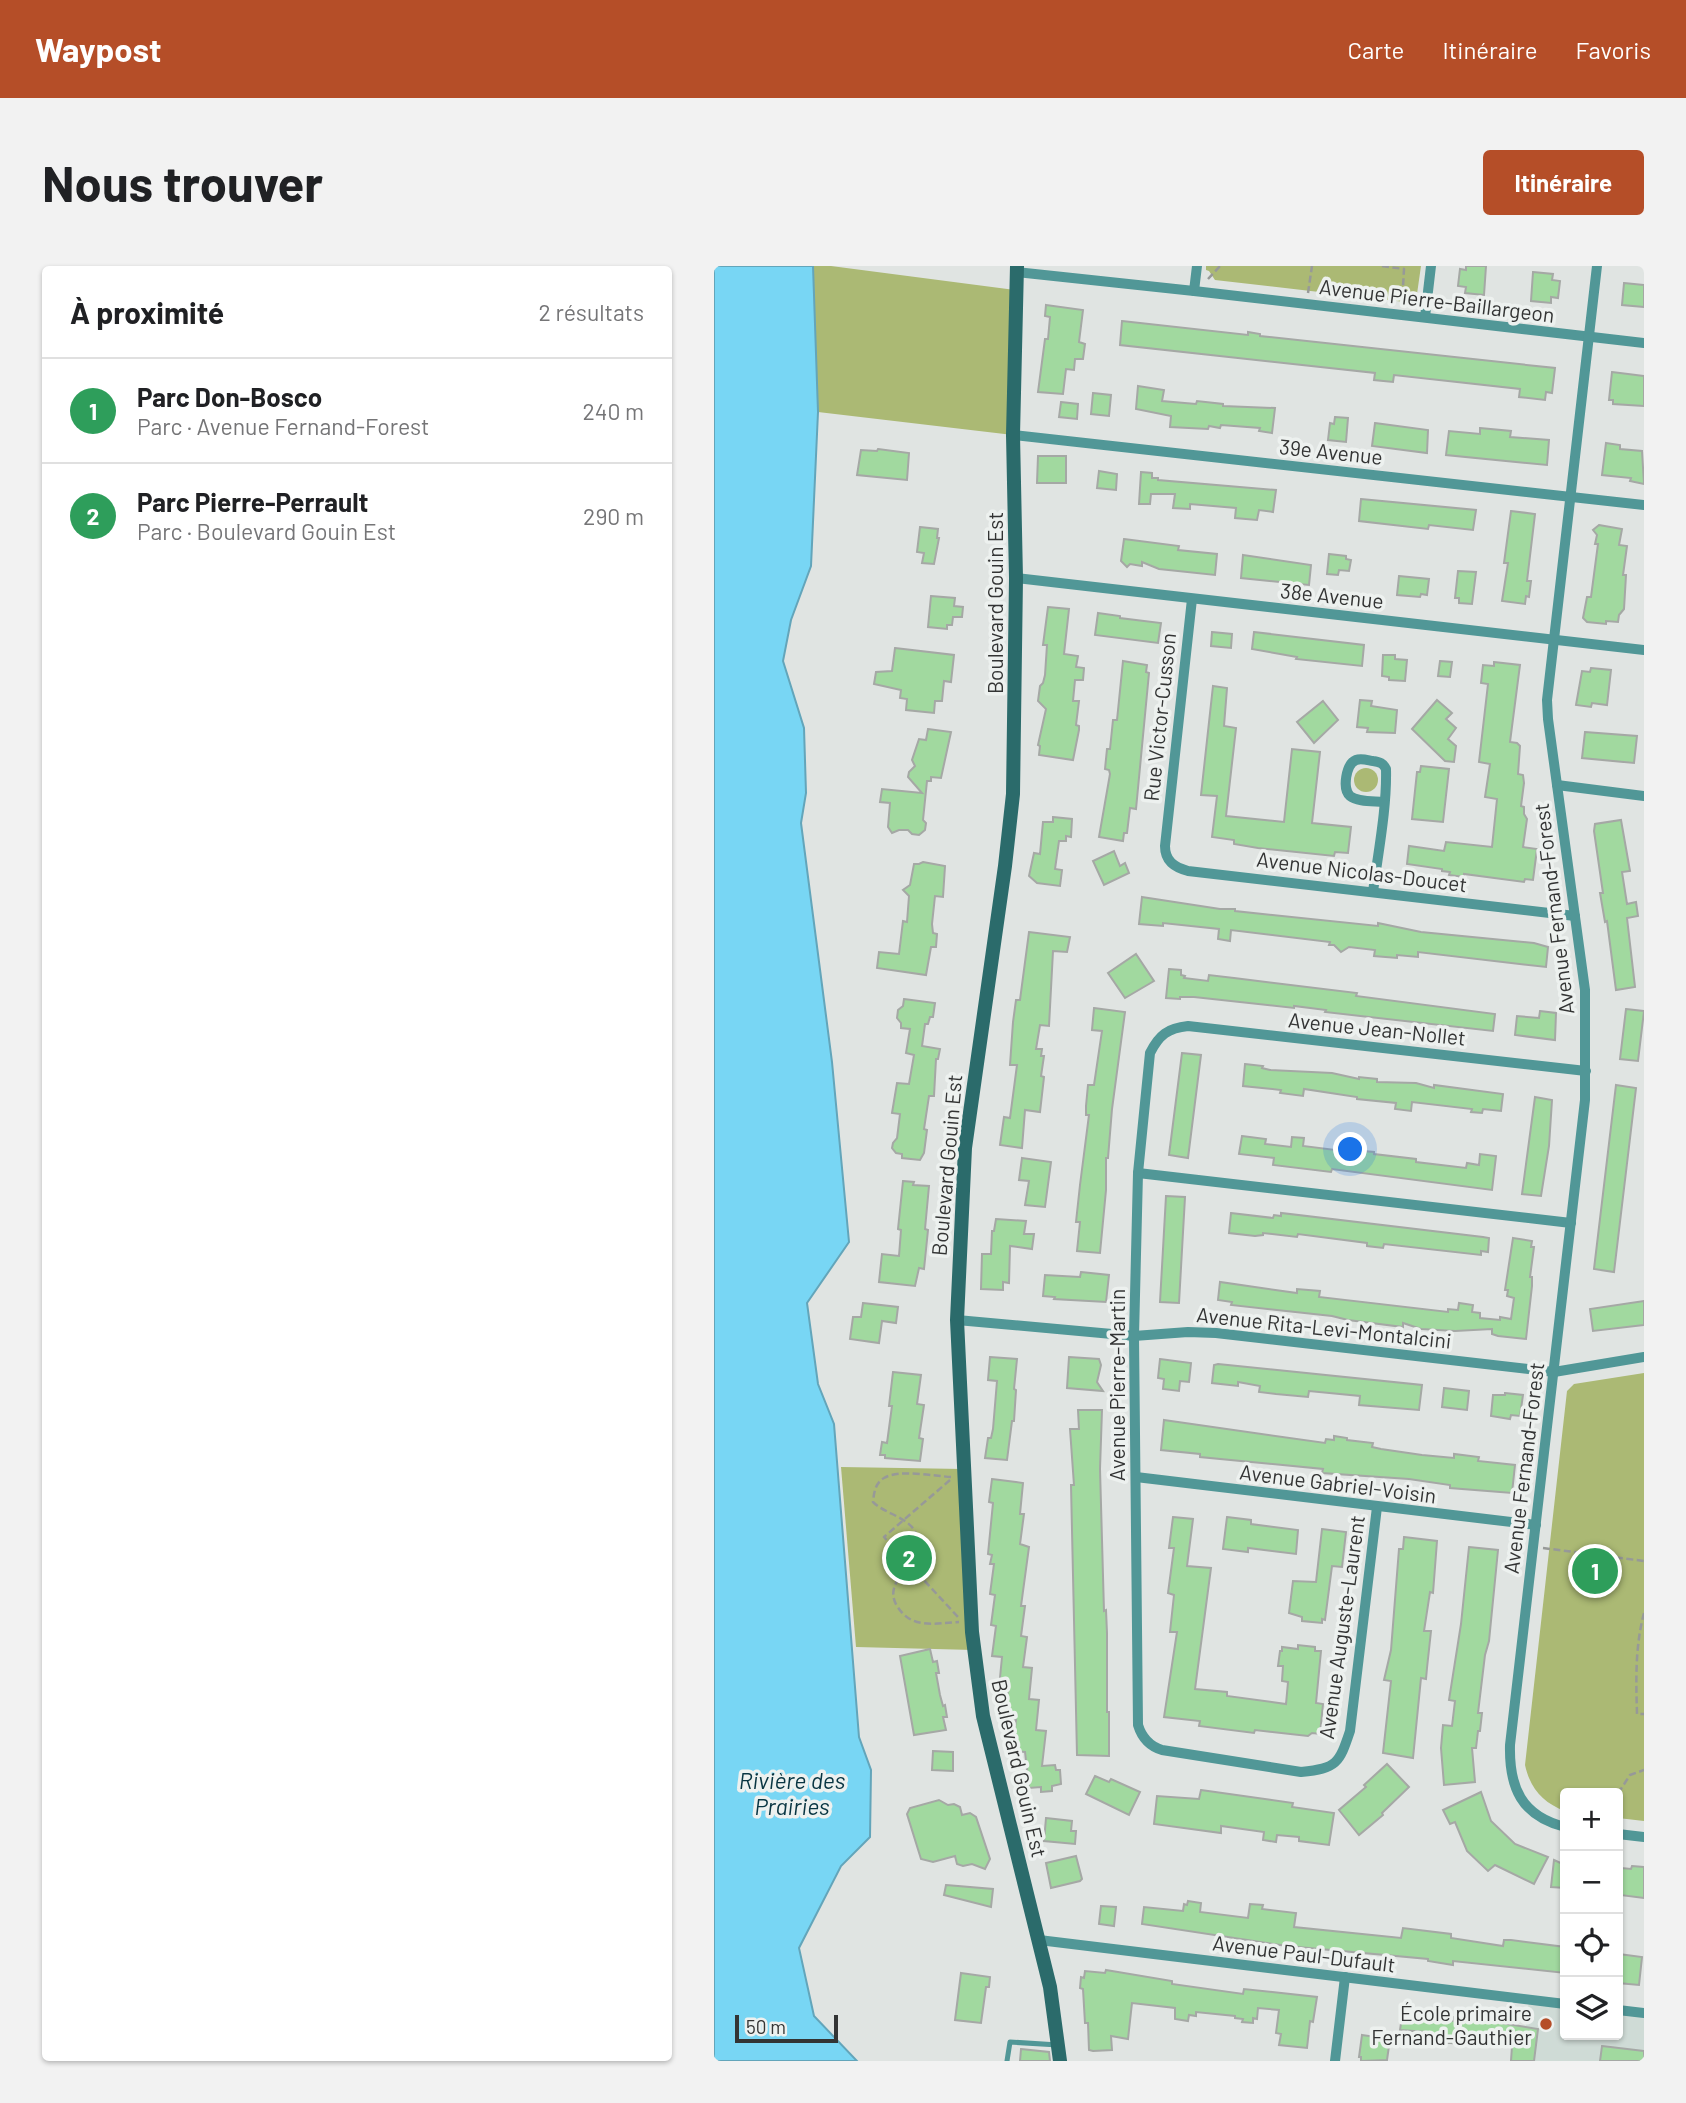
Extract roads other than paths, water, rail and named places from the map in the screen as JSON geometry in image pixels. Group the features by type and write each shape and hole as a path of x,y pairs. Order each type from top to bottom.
{"street":[{"path":"1194,291 1197,266"},
{"path":"1425,317 1431,266"},
{"name":"Avenue Fernand-Forest","path":"1560,1825 1544,1820 1520,1797 1512,1780 1510,1745 1585,1100 1585,990 1547,710 1597,266"},
{"name":"Avenue Pierre-Baillargeon","path":"1016,269 1644,343"},
{"name":"Boulevard Gouin Est","path":"1016,269 1013,794 965,1148 957,1320 972,1632 983,1716 1050,1987 1060,2061"},
{"name":"39e Avenue","path":"1013,435 1644,505"},
{"name":"38e Avenue","path":"1016,578 1644,650"},
{"name":"Rue Victor-Cusson","path":"1165,839 1192,599"},
{"path":"1373,892 1383,802 1386,775 1385,766 1379,762 1361,759 1353,761 1348,768 1346,785 1349,795 1357,799 1383,802"},
{"path":"1557,786 1644,796"},
{"name":"Avenue Nicolas-Doucet","path":"1165,839 1167,859 1181,869 1575,916"},
{"name":"Avenue Jean-Nollet","path":"1164,1032 1188,1026 1586,1070"},
{"name":"Avenue Pierre-Martin","path":"1146,1741 1138,1725 1134,1336 1138,1173 1150,1054 1164,1032"},
{"path":"1138,1173 1571,1223"},
{"name":"Avenue Rita-Levi-Montalcini","path":"957,1320 1134,1336 1216,1333 1554,1372 1644,1357"},
{"name":"Avenue Gabriel-Voisin","path":"1136,1478 1536,1525"},
{"name":"Avenue Auguste-Laurent","path":"1146,1741 1162,1751 1301,1772 1321,1770 1335,1764 1344,1750 1350,1731 1377,1507"},
{"path":"1623,1835 1644,1837"},
{"name":"Avenue Paul-Dufault","path":"1039,1940 1560,2003"},
{"path":"1335,2061 1345,1977"},
{"path":"1623,2010 1644,2012"}],"lane":[{"path":"1007,2061 1010,2042 1058,2045"}],"water":[{"name":"Rivière des Prairies","path":"714,266 813,266 818,412 811,566 791,620 783,661 804,728 806,793 801,823 832,1062 849,1242 807,1303 818,1384 834,1424 859,1737 871,1770 870,1837 841,1866 799,1948 814,2016 857,2061 714,2061"}],"place":[{"name":"Parc Pierre-Perrault","path":"909,1558"},
{"name":"Parc Don-Bosco","path":"1595,1571"},
{"name":"École primaire Fernand-Gauthier","path":"1546,2024"}]}
